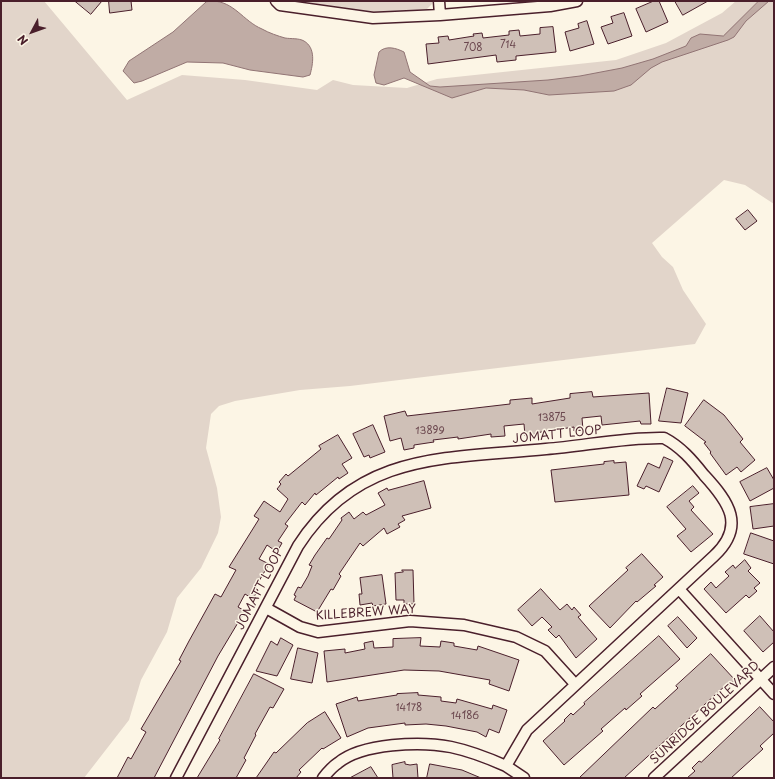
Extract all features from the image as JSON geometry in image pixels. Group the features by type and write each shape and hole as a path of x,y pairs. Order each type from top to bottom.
{"street":[{"path":"276,1 280,4 317,11 373,18 440,15 550,6 578,1"},
{"path":"439,1 440,15"},
{"name":"JOMATT LOOP","path":"176,778 298,546 312,524 344,494 378,475 405,465 433,460 664,438 683,450 722,495 731,513 731,532 724,547 526,730 506,766"},
{"path":"678,589 774,694"},
{"name":"KILLEBREW WAY","path":"266,608 300,627 318,632 410,621 464,625 516,637 545,652 575,684"},
{"name":"SUNRIDGE BOULEVARD","path":"654,778 774,667"},
{"path":"323,778 338,762 360,751 379,747 426,744 450,747 471,752 506,766 524,778"}],"shaded area":[{"path":"1,1 44,1 127,100 182,75 245,80 317,90 333,80 353,85 407,88 437,79 616,60 666,43 722,13 736,1 774,1 774,204 745,185 724,180 652,243 662,257 673,267 683,290 706,324 695,344 350,386 300,390 235,401 219,406 211,414 206,448 217,488 221,517 218,533 201,568 177,598 167,632 141,680 129,720 84,778 1,778"},
{"path":"212,1 226,4 255,26 268,32 285,38 302,40 308,44 313,56 310,75 303,77 250,70 223,63 187,62 134,83 123,71 129,61 173,32 206,2"},
{"path":"291,1 432,1 432,4 424,12 387,14 345,11"},
{"path":"759,1 769,1 746,21 734,37 662,62 651,68 631,85 614,91 549,95 524,90 486,88 452,98 404,78 384,85 376,83 374,75 379,52 385,48 394,48 404,52 410,72 430,86 440,87 548,80 622,68 653,59 686,46 691,38 700,34 723,36"}],"building":[{"path":"75,1 102,1 91,14"},
{"path":"109,1 131,1 132,10 110,13"},
{"path":"654,1 659,1 668,22 646,32 636,9"},
{"path":"675,1 708,1 683,15"},
{"path":"624,13 632,36 608,44 601,27 613,23 611,17"},
{"path":"587,21 594,44 570,51 565,32 579,28 578,24"},
{"path":"553,27 556,52 516,56 516,60 497,62 496,55 428,64 426,44 439,43 438,37 448,36 449,40 474,36 473,34 482,33 483,38 509,35 509,31 519,30 520,36 540,34 540,28"},
{"path":"748,210 757,221 745,230 736,219"},
{"path":"667,388 688,393 681,423 659,421"},
{"path":"592,392 593,397 649,393 651,424 641,424 640,421 602,425 601,416 582,418 583,430 574,431 574,427 525,436 524,424 504,426 505,436 491,437 491,434 458,439 458,437 433,440 434,442 414,445 414,448 404,450 401,438 390,441 384,416 405,411 407,416 510,404 510,400 532,398 532,404 570,398 570,394"},
{"path":"704,400 724,415 743,439 740,442 755,460 741,472 737,467 726,475 710,453 711,452 704,443 706,442 685,426"},
{"path":"373,425 385,452 370,458 369,455 364,457 353,434"},
{"path":"338,435 352,458 342,464 348,473 339,479 338,477 316,495 315,493 305,505 302,502 285,524 288,526 278,541 282,543 277,552 267,545 259,559 269,564 255,588 258,590 253,599 245,594 238,607 245,611 218,656 154,778 117,778 128,757 131,759 146,732 141,729 181,661 179,660 215,594 221,597 236,570 229,567 259,519 254,516 264,501 280,512 288,499 277,489 281,484 279,482 286,474 288,476 321,449 319,446"},
{"path":"664,457 673,461 659,492 646,486 644,489 637,486 648,463 659,468"},
{"path":"614,461 614,463 626,462 629,495 555,502 551,470 604,464 604,462"},
{"path":"767,468 774,480 774,488 750,501 740,482"},
{"path":"424,481 431,508 402,516 405,520 398,524 400,527 387,534 384,528 363,546 360,543 339,574 341,576 333,590 331,589 317,612 294,600 296,596 294,595 298,587 301,588 308,576 312,566 309,565 327,538 329,539 342,520 341,518 349,512 354,519 363,512 366,515 385,505 378,493 387,488 388,490"},
{"path":"693,486 699,493 689,501 694,507 691,510 713,534 691,552 677,536 686,529 667,507"},
{"path":"774,504 774,526 753,529 750,507"},
{"path":"751,533 774,541 774,564 744,554"},
{"path":"642,554 663,577 654,585 656,586 637,602 636,601 610,628 589,606 628,570 626,568"},
{"path":"745,560 751,568 748,571 760,583 754,588 757,591 749,598 746,595 726,613 704,589 711,582 716,588 729,576 725,572 733,565 735,568"},
{"path":"402,570 413,570 414,604 404,604 404,600 396,600 395,573 403,572"},
{"path":"382,575 386,604 373,606 372,603 360,605 359,594 362,594 360,578"},
{"path":"541,589 560,610 567,604 572,610 574,607 581,615 578,617 597,639 576,658 559,635 556,638 548,630 552,627 542,617 532,626 518,610"},
{"path":"760,616 774,632 774,642 763,652 744,631"},
{"path":"678,617 697,638 687,648 668,626"},
{"path":"659,636 680,659 640,694 642,696 626,710 625,708 601,729 603,731 564,765 543,741 565,721 564,720 571,713 573,715 585,704 584,703"},
{"path":"281,638 293,645 277,676 256,671 271,641 277,645"},
{"path":"421,638 420,646 440,647 441,641 454,643 454,646 477,650 478,646 519,660 509,691 489,684 490,680 439,671 404,670 327,682 324,651 345,649 345,653 365,649 364,643 373,641 374,648 393,647 393,639"},
{"path":"298,648 318,653 312,683 291,679"},
{"path":"711,654 735,680 727,687 726,685 624,778 579,778 653,707 655,709 678,688 676,686"},
{"path":"254,674 284,689 273,708 270,707 255,734 256,735 244,758 246,760 236,778 197,778 220,740 219,739"},
{"path":"418,693 418,695 441,697 441,701 456,703 457,699 492,709 493,705 507,710 499,733 489,729 486,737 477,732 446,726 426,724 405,725 405,723 368,728 347,737 336,704 357,697 358,701 397,694"},
{"path":"760,707 774,722 774,733 760,746 763,749 731,778 687,778 695,771 692,768 699,761 701,762"},
{"path":"325,712 341,738 323,749 322,748 299,770 301,772 296,778 256,778 274,752 276,753 307,723"},
{"path":"405,762 405,764 410,765 417,764 418,778 393,778 392,765"},
{"path":"430,764 462,770 481,778 427,778"},
{"path":"371,767 378,778 350,778"}]}
